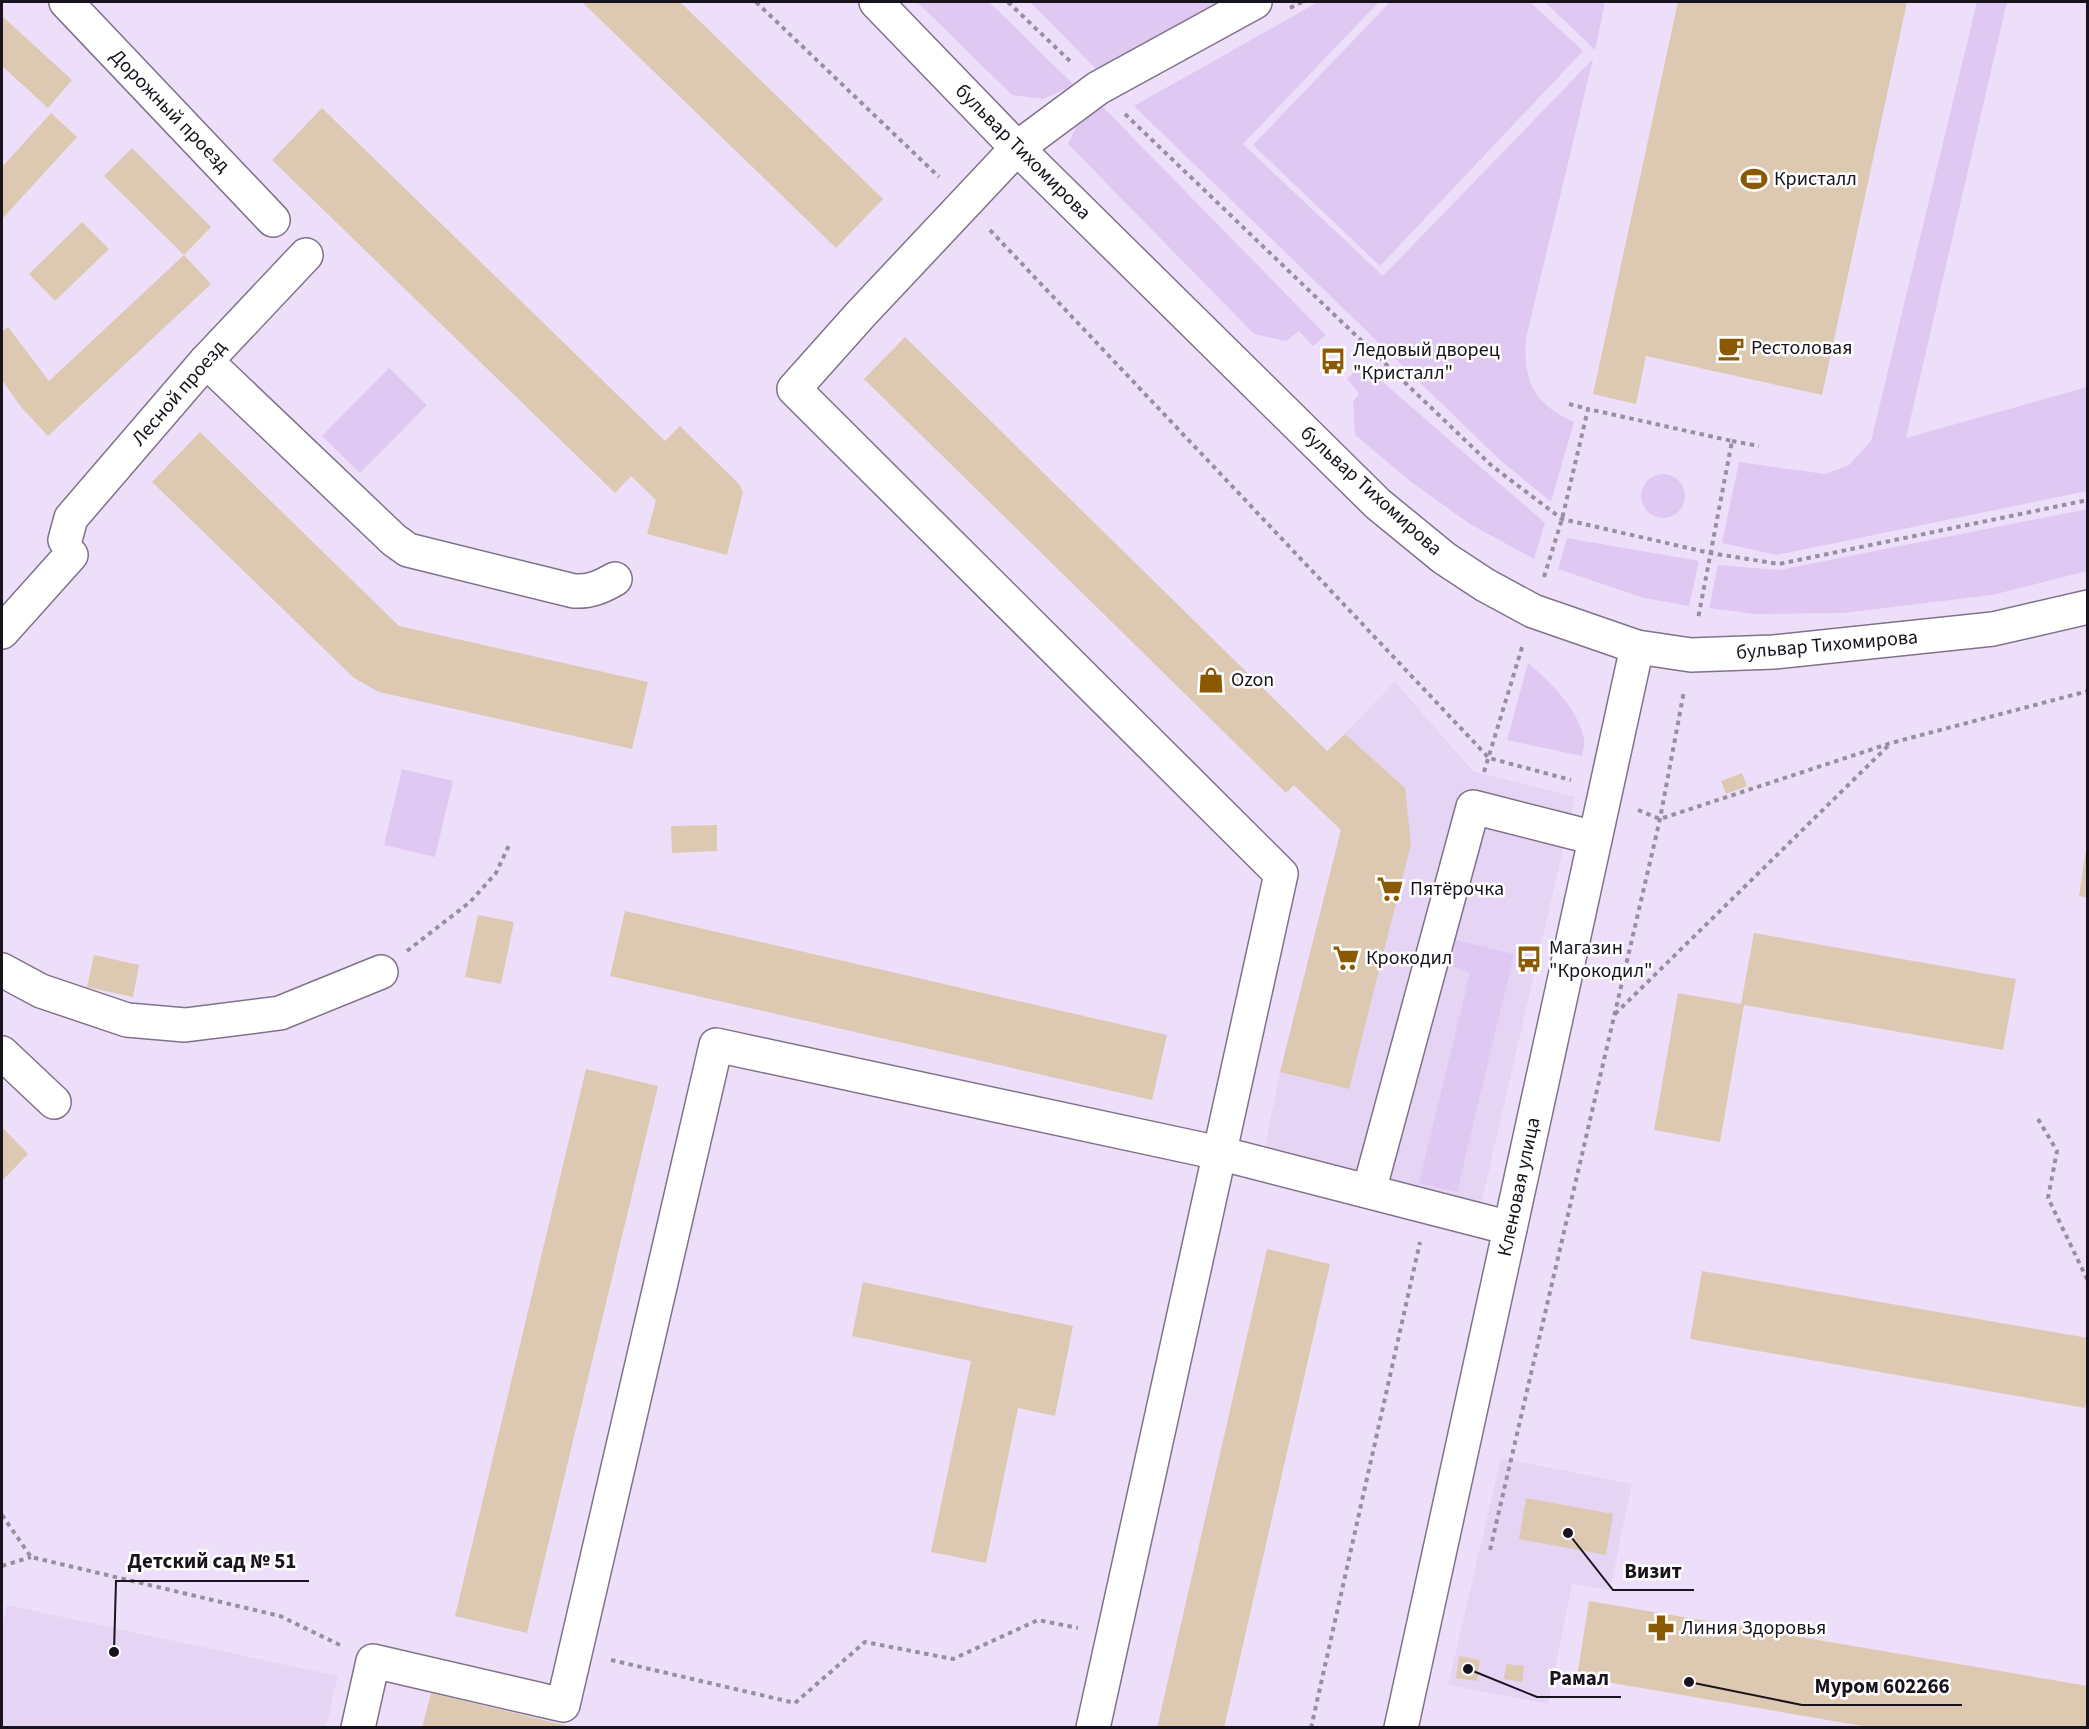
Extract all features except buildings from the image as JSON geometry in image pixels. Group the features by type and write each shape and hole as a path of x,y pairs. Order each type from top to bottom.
{"street":[{"name":"Дорожный проезд","path":"66,2 273,220"},
{"name":"бульвар Тихомирова","path":"876,2 1017,148 1378,504 1444,558 1485,585 1533,611 1637,647 1691,655 1774,652 1993,629 2088,607"},
{"path":"1093,1728 1281,874 794,389 860,315 1017,148 1098,88 1255,2"},
{"name":"Лесной проезд","path":"2,632 68,548 71,519 206,361 306,255"},
{"path":"206,361 394,540 408,550 574,591 586,592 597,589 615,579"},
{"name":"Кленовая улица","path":"1401,1728 1637,647"},
{"path":"1369,1191 1473,807 1595,838"},
{"path":"2,970 41,991 127,1020 185,1025 280,1013 381,972"},
{"path":"358,1728 373,1661 563,1705 716,1045 1219,1153 1510,1228"},
{"path":"2,1053 54,1102"}],"path":[{"path":"1008,2 1492,466 1562,519 1710,553 1779,564 2088,500"},
{"path":"1569,404 1587,410"},
{"path":"1732,441 1759,446"},
{"path":"1473,807 1562,519"},
{"path":"1614,1014 1892,743"},
{"path":"381,972 470,902 496,873 510,843"},
{"path":"2038,1119 2057,1150 2048,1198 2088,1281"},
{"path":"1311,1728 1428,1206"},
{"path":"1490,1550 1507,1476"},
{"path":"2,1515 31,1557"},
{"path":"2,1566 31,1557 280,1616 373,1661"},
{"path":"575,1652 795,1703 865,1642 953,1659 1038,1620 1114,1635"}],"shaded area":[{"path":"917,2 989,2 1074,85 1043,99 1012,95"},
{"path":"1030,2 1232,2 1100,73"},
{"path":"1318,2 1379,2 1243,144 1383,276 1593,59 1526,338 1527,367 1534,390 1549,407 1574,422 1551,502 1501,461 1134,106"},
{"path":"1390,2 1530,2 1583,51 1380,266 1253,145"},
{"path":"1545,2 1605,2 1595,50"},
{"path":"1977,2 2007,2 1906,438 2087,387 2087,491 1777,555 1722,543 1739,462 1825,474 1849,465 1871,441"},
{"path":"1098,102 1326,335 1313,346 1299,331 1286,341 1254,334 1068,144 1086,106"},
{"path":"1362,364 1545,523 1534,559 1470,524 1410,481 1355,435 1353,401 1359,394 1347,379"},
{"path":"389,368 427,405 360,473 322,436"},
{"path":"1663,474 1679,480 1685,496 1679,512 1663,518 1647,512 1641,496 1647,480"},
{"path":"2087,509 2087,571 1992,595 1844,613 1755,614 1709,608 1718,565 1779,570"},
{"path":"1567,538 1699,561 1689,606 1644,598 1558,569"},
{"path":"1528,663 1562,696 1575,716 1584,738 1582,756 1507,740"},
{"path":"1395,682 1473,771 1575,797 1480,1209 1263,1156 1280,1072 1341,830 1294,785"},
{"path":"402,769 453,781 435,857 384,845"},
{"path":"1452,939 1514,954 1457,1192 1419,1183 1470,973 1446,964"},
{"path":"1501,1458 1632,1484 1610,1590 1572,1584 1548,1704 1448,1685"},
{"path":"7,1605 338,1676 326,1727 2,1727 2,1629"}],"place":[{"name":"Кристалл","path":"1754,179"},
{"name":"Рестоловая","path":"1731,348"},
{"name":"Ледовый дворец \"Кристалл\"","path":"1333,361"},
{"name":"Ozon","path":"1211,680"},
{"name":"Пятёрочка","path":"1390,889"},
{"name":"Крокодил","path":"1346,958"},
{"name":"Магазин \"Крокодил\"","path":"1529,959"},
{"name":"Визит","path":"1568,1533"},
{"name":"Линия Здоровья","path":"1661,1628"},
{"name":"Детский сад № 51","path":"114,1652"},
{"name":"Рамал","path":"1468,1669"},
{"name":"Муром 602266","path":"1689,1682"}]}
